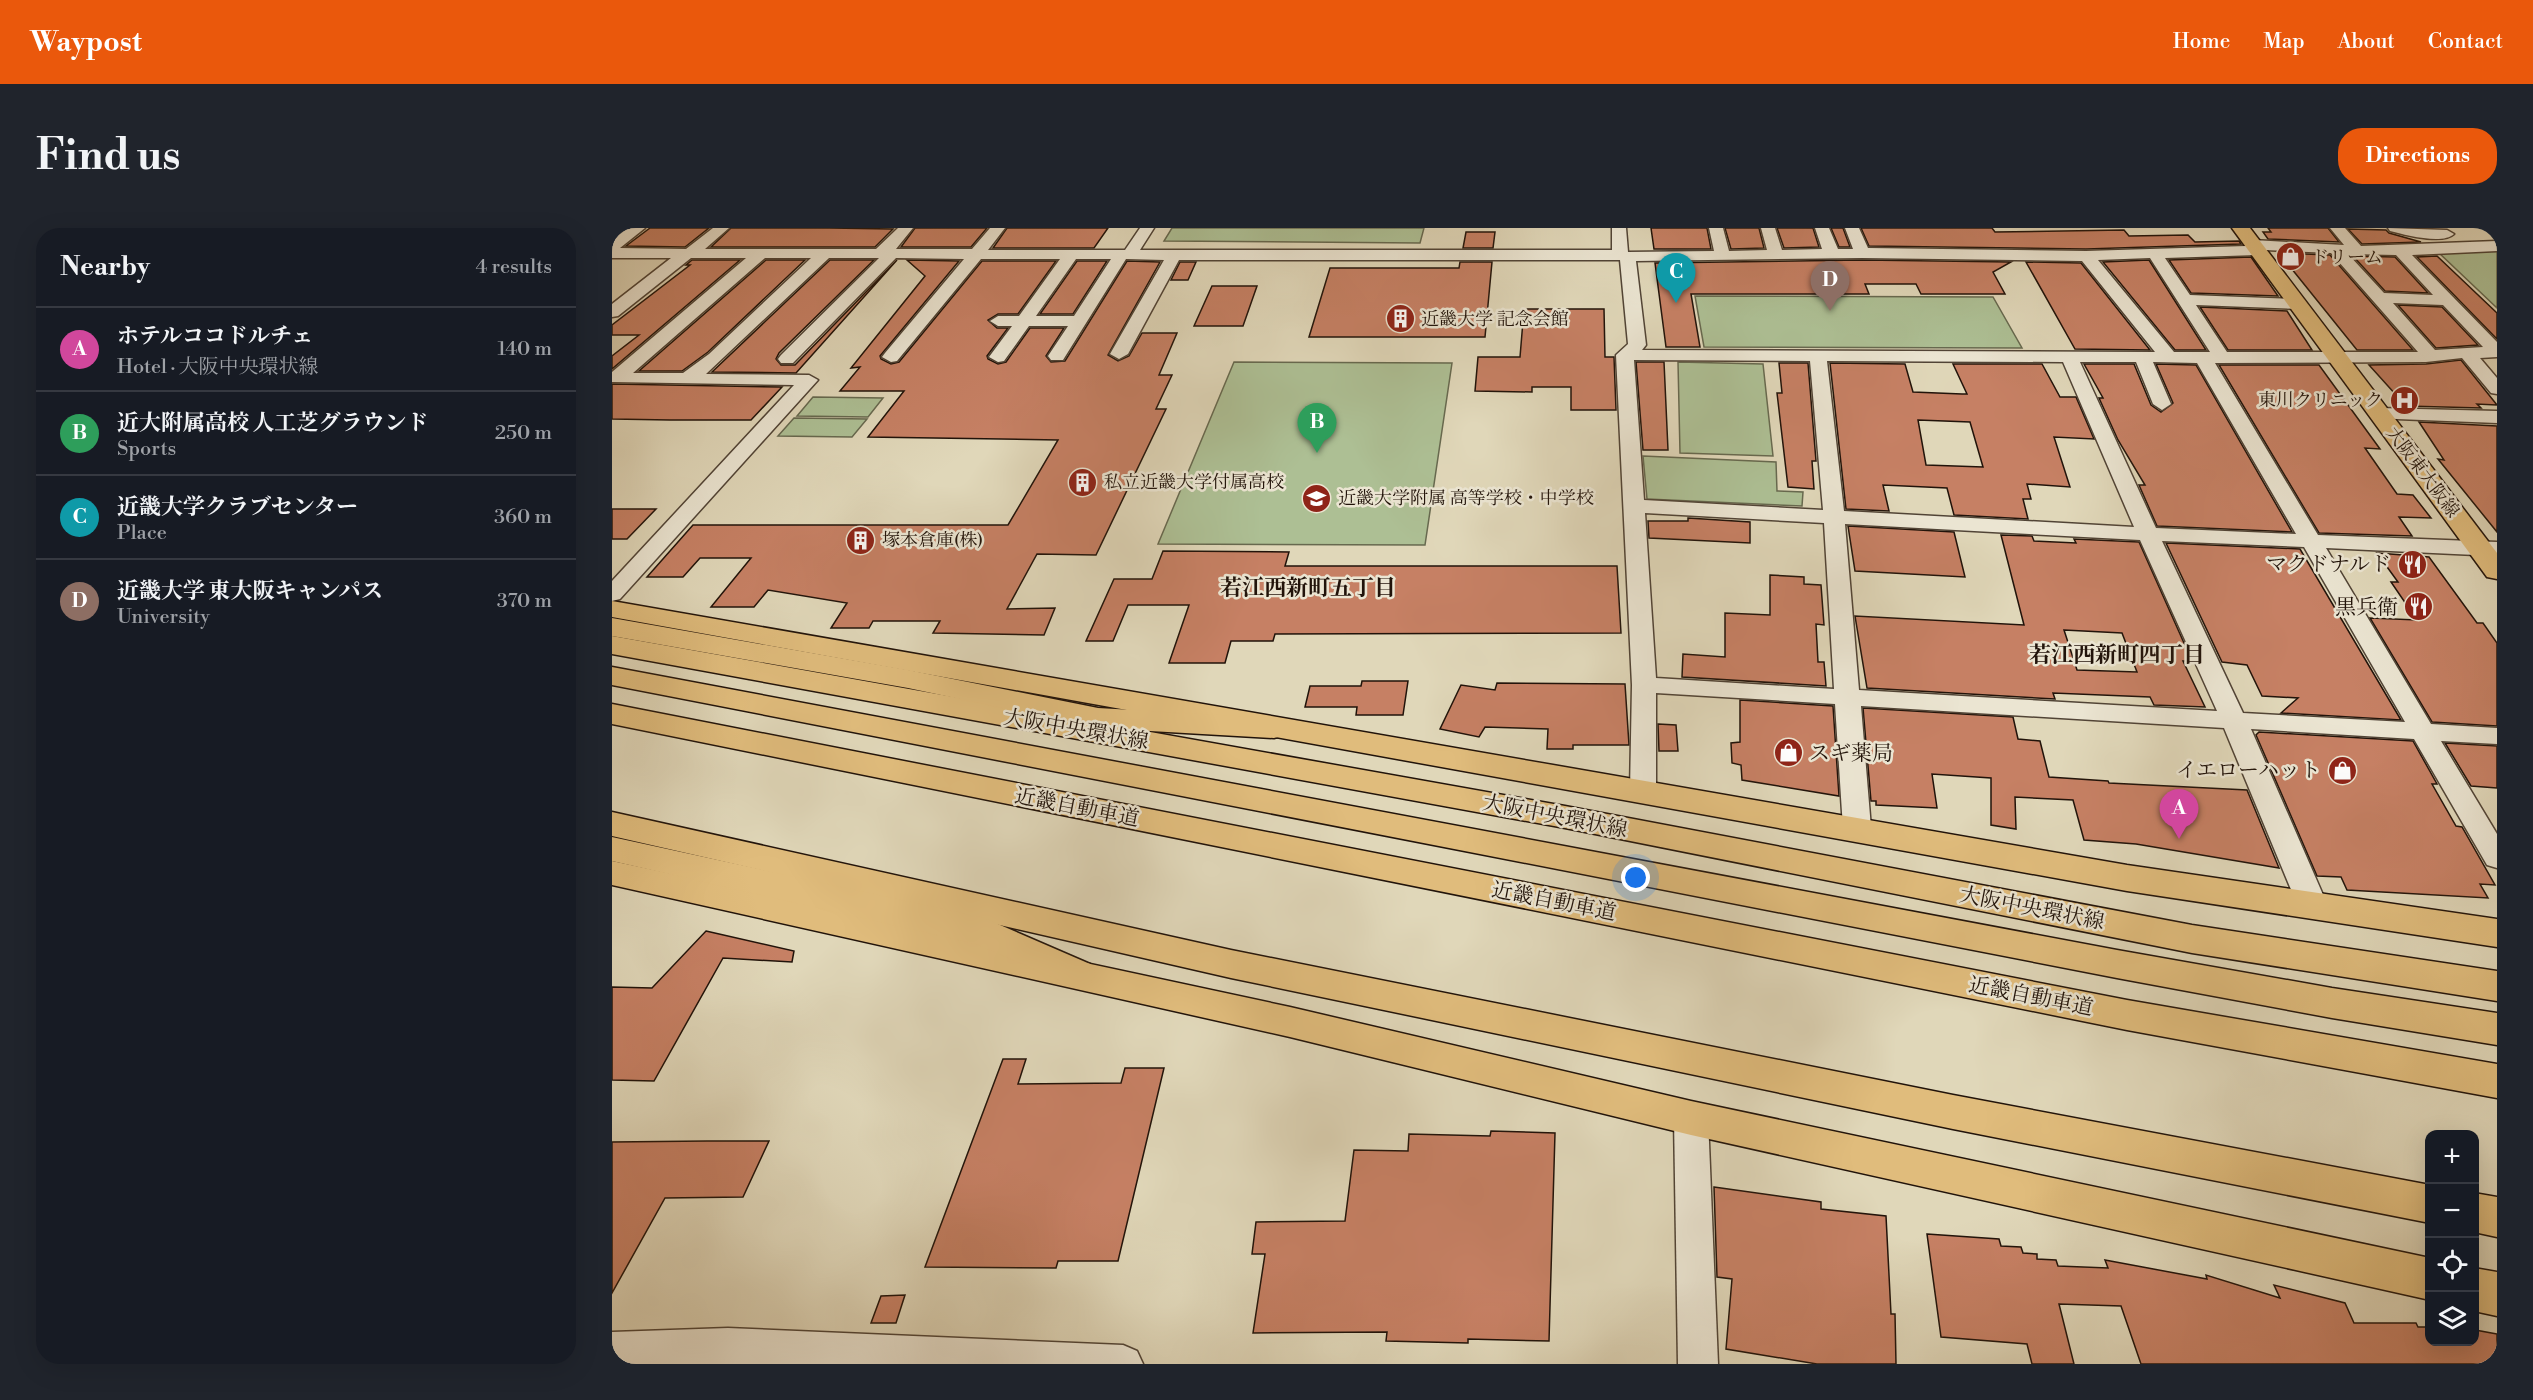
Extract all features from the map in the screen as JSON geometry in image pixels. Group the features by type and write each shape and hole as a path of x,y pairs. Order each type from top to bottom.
{"main road":[{"name":"大阪東大阪線","path":"2250,241 2379,414 2488,548 2497,571"},
{"path":"612,609 1274,728 1857,828 2127,878"},
{"path":"612,627 908,679 1098,718 1274,728"},
{"name":"大阪中央環状線","path":"612,645 1565,817 2192,939 2497,986"},
{"name":"近畿自動車道","path":"612,676 2117,964 2332,1003 2497,1029"},
{"name":"近畿自動車道","path":"612,714 2127,1015 2497,1081"},
{"path":"1565,817 2127,878 2497,933"},
{"path":"612,824 1254,969 1953,1112 2425,1203"},
{"path":"612,849 984,932 1077,974"},
{"path":"612,873 1077,974 1691,1118 2425,1278"},
{"path":"2479,1213 2497,1217"},
{"path":"2479,1290 2497,1294"}],"street":[{"path":"612,247 638,228"},
{"path":"612,312 722,228"},
{"path":"787,359 887,253 906,228"},
{"path":"891,357 998,228"},
{"path":"1057,356 1126,254 1147,228"},
{"path":"1619,228 1637,345 1625,355"},
{"path":"1716,228 1723,256"},
{"path":"1768,228 1776,254"},
{"path":"1822,228 1832,254"},
{"path":"1852,228 1862,253"},
{"path":"2337,228 2357,250"},
{"path":"2395,228 2424,234 2497,233"},
{"path":"612,253 979,253 1325,257 1723,256 1862,253 2086,256 2154,253 2250,241 2335,249 2400,251 2497,246"},
{"path":"2335,249 2431,356"},
{"path":"2400,251 2497,352"},
{"path":"612,594 809,380 616,378 761,253"},
{"path":"687,379 715,358 825,253"},
{"path":"2154,253 2184,300 2309,541 2497,858"},
{"path":"998,357 1072,254"},
{"path":"1119,354 1174,255"},
{"path":"2086,256 2170,359"},
{"path":"2378,298 2446,300"},
{"path":"2184,300 2298,304"},
{"path":"998,321 1079,321"},
{"path":"2466,352 2497,388"},
{"path":"1625,355 2170,359 2339,358 2497,352"},
{"path":"1625,355 1644,685 1644,791"},
{"path":"1818,356 1834,515 1857,828"},
{"path":"2070,358 2234,720 2312,904"},
{"path":"2143,359 2162,404"},
{"path":"2379,414 2497,417"},
{"path":"1633,506 1834,515 2148,534 2488,548"},
{"path":"1644,685 2497,736"},
{"path":"1691,1118 1698,1364"},
{"path":"612,1351 724,1356 1123,1364"}],"green space":[{"path":"1172,228 1424,228 1420,243 1164,241"},
{"path":"2497,248 2497,308 2438,252"},
{"path":"1695,296 1993,297 2022,348 1704,347"},
{"path":"1234,362 1452,363 1425,545 1158,544"},
{"path":"1678,362 1763,364 1773,456 1680,453"},
{"path":"813,397 883,398 868,417 797,416"},
{"path":"794,418 867,419 852,437 778,436"},
{"path":"1643,456 1776,462 1777,491 1803,492 1802,506 1647,499"}],"building":[{"path":"650,228 709,228 685,247 626,246"},
{"path":"731,228 893,229 875,247 711,247"},
{"path":"915,228 987,228 971,247 901,247"},
{"path":"1007,228 1108,228 1094,248 993,248"},
{"path":"1651,228 1707,228 1711,249 1654,249"},
{"path":"1725,228 1759,228 1764,248 1731,249"},
{"path":"1777,228 1813,228 1819,247 1784,248"},
{"path":"1831,228 1843,228 1850,247 1839,247"},
{"path":"1861,228 1992,228 1995,232 2124,230 2129,236 2188,235 2195,242 2239,241 2241,244 2086,249 1869,246"},
{"path":"2268,228 2328,228 2339,242 2268,239 2263,232 2271,232"},
{"path":"2348,229 2386,230 2389,233 2421,242 2362,244"},
{"path":"1466,232 1495,232 1493,248 1463,248"},
{"path":"2279,253 2330,255 2413,350 2357,350"},
{"path":"2353,256 2395,257 2428,293 2385,291"},
{"path":"2437,256 2497,313 2497,339 2417,257"},
{"path":"2251,257 2278,296 2191,293 2169,260"},
{"path":"692,260 740,260 612,369 612,356 639,335 612,335 612,325 690,265 686,265"},
{"path":"766,260 805,260 708,352 682,371 639,371"},
{"path":"830,260 874,260 779,353 776,359 781,365 795,365 897,260 796,373 712,372"},
{"path":"907,260 959,261 880,356 881,359 891,364 899,362 982,261 1056,261 1018,314 998,314 988,320 997,328 1008,328 987,356 988,359 998,364 1006,362 1030,328 1064,328 1046,356 1051,362 1065,361 1127,261 1160,262 1108,355 1118,361 1129,356 1142,333 1177,333 1159,375 1172,375 1156,409 1166,409 1096,555 1037,554 1007,609 1055,608 1044,635 933,633 940,621 873,621 869,628 831,628 847,603 768,590 754,607 711,607 751,558 700,558 683,577 647,577 693,525 1008,525 1058,440 868,437 904,391 840,391 860,367 851,368 925,276"},
{"path":"1862,260 2011,262 1993,272 2005,294 1921,294 1916,284 1865,284 1869,294 1691,294 1700,347 1666,347 1655,263"},
{"path":"2149,260 2206,350 2175,350 2103,262"},
{"path":"1077,261 1107,261 1073,314 1040,314"},
{"path":"1180,262 1196,262 1188,280 1171,280"},
{"name":"近畿大学 記念会館","path":"1460,262 1492,262 1485,337 1309,337 1330,268 1459,268"},
{"path":"2026,262 2081,263 2150,350 2075,349"},
{"path":"1212,286 1257,286 1243,326 1194,326"},
{"path":"2398,305 2442,307 2478,345 2436,348"},
{"path":"2200,307 2287,311 2312,350 2228,350"},
{"path":"1524,309 1604,309 1605,357 1614,357 1616,410 1571,410 1571,387 1532,387 1532,392 1475,391 1478,357 1520,357"},
{"path":"2461,360 2497,405 2477,404 2481,408 2406,406 2369,365 2426,364"},
{"path":"1636,362 1664,362 1668,450 1643,450"},
{"path":"1779,363 1808,363 1816,461 1812,461 1814,489 1788,487 1777,393 1782,393"},
{"path":"1830,363 1905,364 1913,392 1962,394 1967,394 1953,364 2042,364 2060,397 2076,397 2094,439 2054,437 2070,487 2027,484 2031,499 2023,499 2028,519 1954,515 1947,488 1883,485 1889,511 1846,509","holes":["1918,420 1970,422 1983,467 1926,465"]},
{"path":"2084,364 2134,364 2151,405 2161,412 2173,403 2156,364 2196,365 2292,532 2157,526 2139,485 2145,485 2118,440 2099,398 2103,398"},
{"path":"2219,365 2319,365 2380,449 2365,448 2397,494 2413,495 2431,518 2399,517 2412,536 2319,533"},
{"path":"612,384 782,387 751,420 612,419"},
{"path":"2419,422 2497,426 2497,532 2438,459 2444,460"},
{"path":"612,509 656,509 627,539 612,539"},
{"path":"1688,518 1750,522 1750,543 1649,538 1648,521 1688,521"},
{"path":"1848,526 1954,532 1965,577 1855,571"},
{"path":"2001,535 2032,536 2034,541 2076,543 2074,539 2139,542 2192,661 2183,661 2205,707 2154,705 2150,697 2053,693 2055,699 1867,688 1855,616 2024,625","holes":["2064,630 2122,633 2137,672 2077,670"]},
{"path":"2166,543 2300,549 2401,720 2281,713 2298,698 2262,696 2247,665 2222,662"},
{"path":"1163,551 1289,552 1285,566 1617,566 1621,633 1275,634 1273,641 1231,641 1225,663 1169,663 1189,605 1128,605 1113,641 1086,641 1114,579 1152,579"},
{"path":"2377,553 2429,557 2477,623 2483,623 2497,643 2497,726 2432,722 2370,618 2417,620 2391,582 2398,582"},
{"path":"1770,575 1804,577 1804,584 1821,585 1824,625 1816,624 1818,662 1824,662 1826,686 1682,677 1683,654 1725,657 1725,613 1770,615"},
{"path":"1362,681 1408,681 1403,715 1356,715 1357,707 1305,707 1310,686 1361,686"},
{"path":"1497,683 1625,684 1629,745 1573,745 1573,749 1547,749 1548,729 1485,727 1479,737 1440,729 1461,685 1495,690"},
{"name":"スギ薬局","path":"1740,700 1833,706 1839,796 1742,780 1741,765 1732,763 1731,743 1740,742"},
{"path":"1863,708 2013,717 2018,739 2040,741 2049,777 2108,781 2109,783 2247,790 2279,868 2136,844 2084,840 2073,800 2015,797 2016,829 1991,825 1991,778 1932,774 1937,808 1876,805 1876,801 1871,801"},
{"path":"1658,724 1676,725 1678,751 1659,751"},
{"path":"2259,732 2413,741 2437,784 2432,784 2456,826 2462,827 2495,885 2480,884 2488,898 2347,890 2341,877 2317,876 2256,735"},
{"path":"2445,743 2497,746 2497,788 2471,786"},
{"path":"706,931 794,951 792,962 723,958 654,1081 612,1080 612,987 652,988"},
{"path":"1003,1059 1026,1059 1018,1084 1121,1083 1125,1068 1164,1068 1118,1261 1058,1261 1056,1268 925,1267"},
{"path":"1491,1131 1555,1133 1549,1341 1468,1339 1468,1343 1386,1341 1387,1332 1253,1333 1265,1254 1252,1254 1256,1222 1345,1221 1354,1150 1408,1151 1409,1134 1490,1136"},
{"path":"769,1141 743,1197 665,1198 612,1293 612,1142"},
{"path":"1714,1187 1821,1202 1821,1209 1886,1216 1891,1314 1895,1314 1896,1364 1817,1364 1726,1349 1732,1279 1717,1277"},
{"path":"1927,1234 1999,1239 2001,1246 2021,1247 2023,1253 2037,1254 2037,1259 2056,1260 2058,1266 2108,1268 2105,1260 2207,1279 2206,1275 2280,1298 2274,1285 2345,1303 2354,1323 2416,1323 2418,1327 2425,1327 2425,1346 2479,1346 2479,1331 2497,1334 2497,1364 2141,1364 2121,1306 2059,1304 2074,1364 2032,1364 2027,1344 1941,1337"},
{"path":"905,1295 896,1323 871,1323 881,1296"}],"place":[{"name":"ドリーム","path":"2290,257"},
{"name":"近畿大学クラブセンター","path":"1676,303"},
{"name":"近畿大学 東大阪キャンパス","path":"1830,311"},
{"name":"近畿大学 記念会館","path":"1400,319"},
{"name":"東川クリニック","path":"2404,400"},
{"name":"近大附属高校 人工芝グラウンド","path":"1317,453"},
{"name":"私立近畿大学付属高校","path":"1083,482"},
{"name":"近畿大学附属 高等学校・中学校","path":"1317,498"},
{"name":"塚本倉庫(株)","path":"861,540"},
{"name":"マクドナルド","path":"2412,564"},
{"name":"黒兵衛","path":"2419,607"},
{"name":"スギ薬局","path":"1788,753"},
{"name":"イエローハット","path":"2342,770"},
{"name":"ホテルココドルチェ","path":"2179,839"}],"district":[{"name":"若江西新町五丁目","path":"1308,587"},
{"name":"若江西新町四丁目","path":"2117,654"}]}
